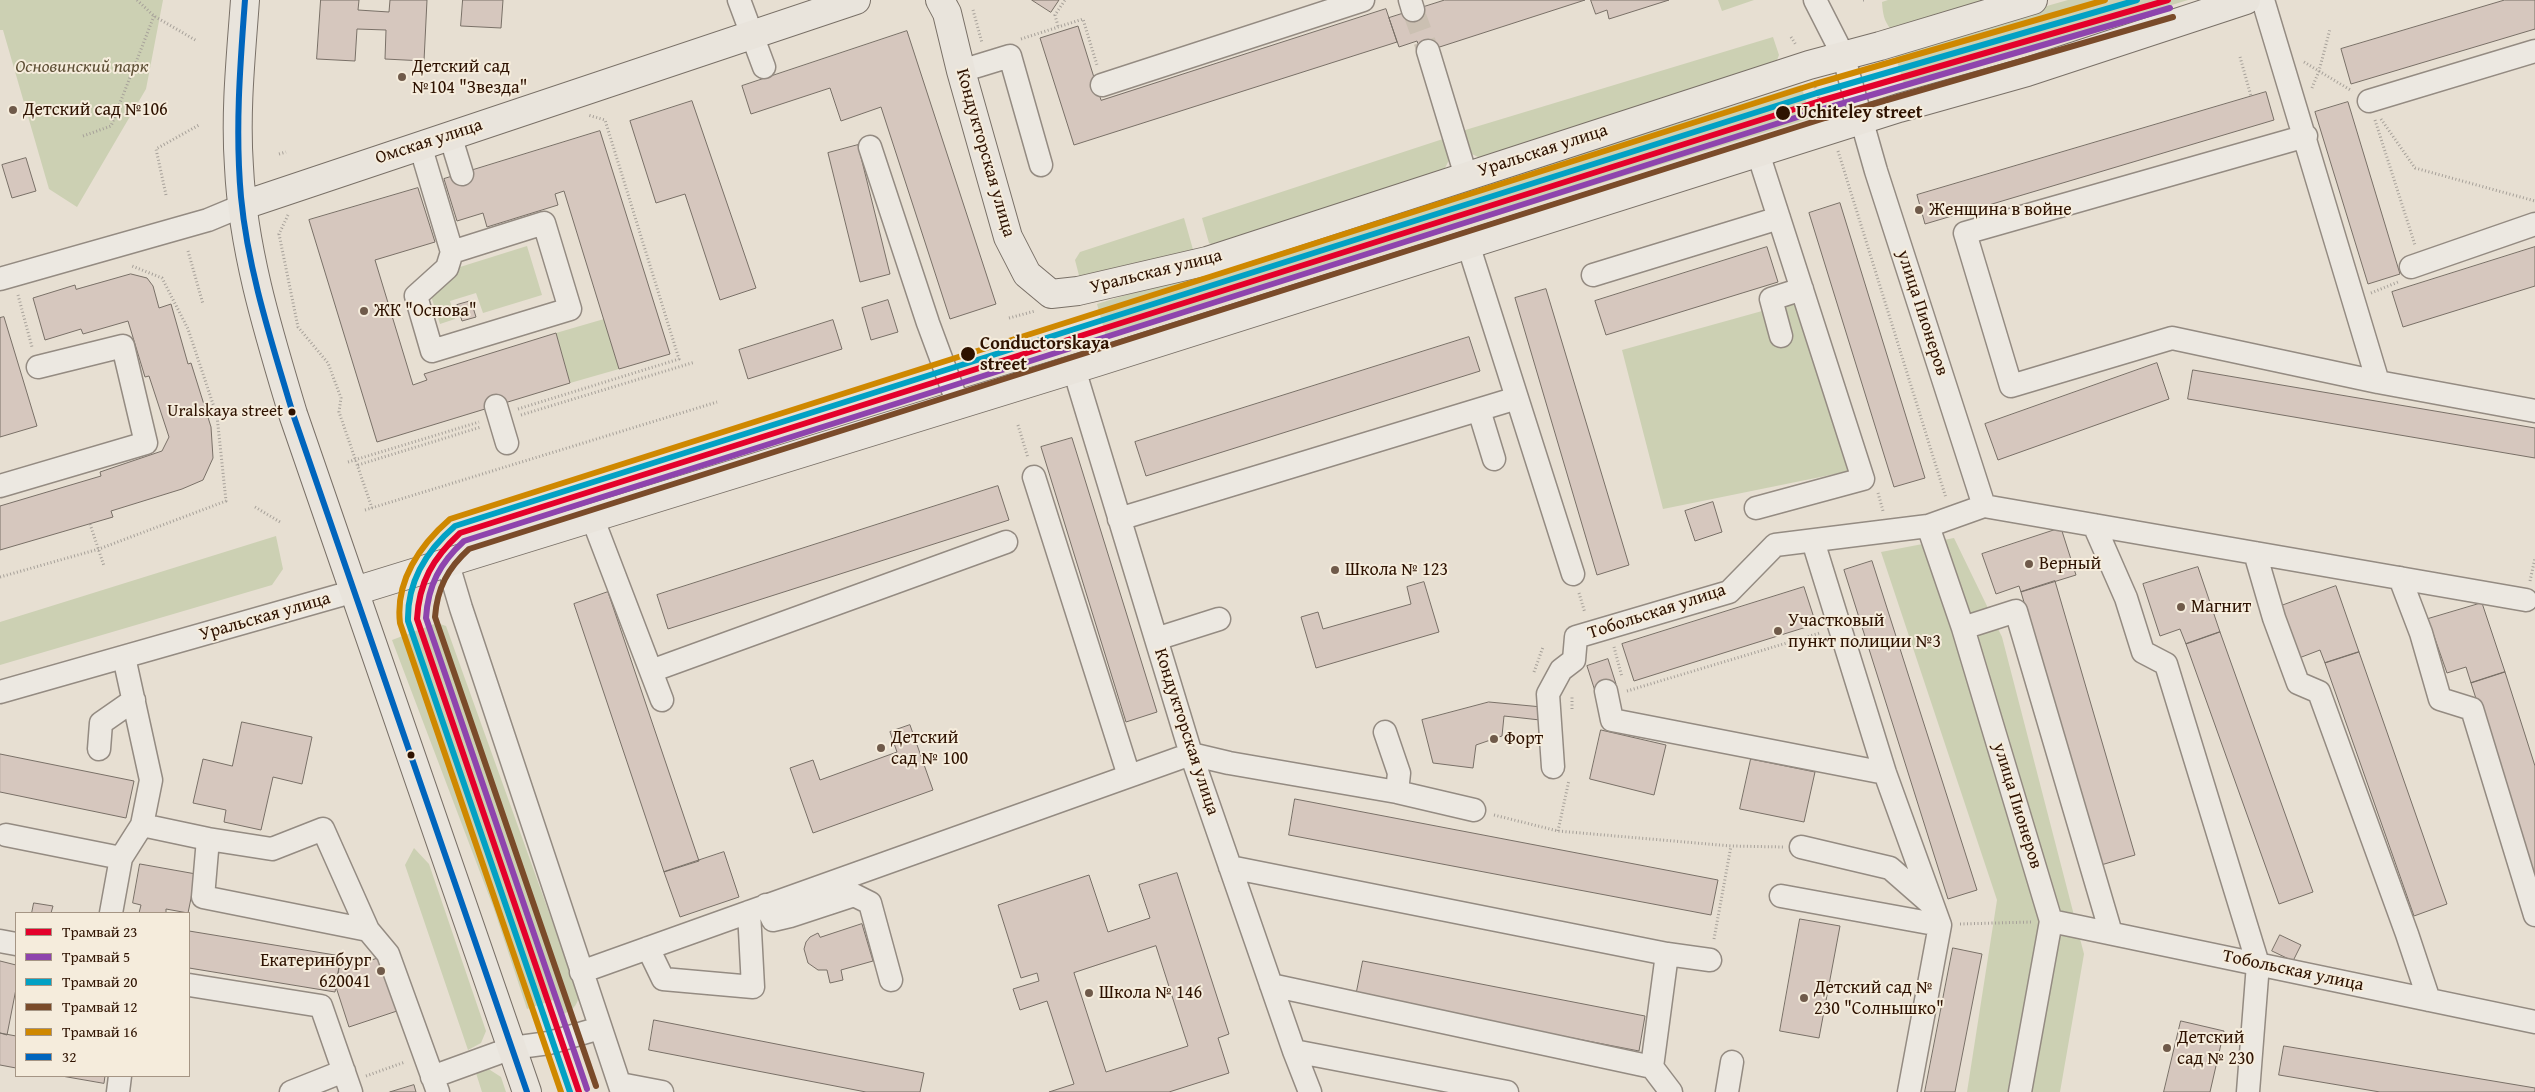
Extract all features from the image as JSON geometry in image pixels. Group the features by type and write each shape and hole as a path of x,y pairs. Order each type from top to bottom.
{"main road":[{"path":"245,0 237,116 239,169 247,234 265,321 293,414 527,1092"},
{"name":"Омская улица","path":"244,205 856,0"},
{"name":"Кондукторская улица","path":"940,0 947,14 961,71 1008,237 1027,274 1045,302"},
{"name":"Уральская улица","path":"1045,302 1078,291 1207,261 1808,65 1880,46 2033,0"},
{"name":"Уральская улица","path":"355,591 1074,369 1863,120 2027,72 2246,0"}],"street":[{"path":"739,0 764,67"},
{"name":"улица Пионеров","path":"1815,0 1843,55 1876,171 1984,506"},
{"path":"2263,0 2303,127 2378,382"},
{"path":"1102,85 1357,1"},
{"path":"1428,51 1466,176"},
{"path":"2369,101 2535,51"},
{"path":"961,71 1010,56 1041,166"},
{"path":"2303,127 1965,232 2006,376 2011,386 2172,338 2378,382 2535,411"},
{"path":"437,139 457,175"},
{"path":"437,139 452,252 447,268 416,296 432,351 570,308 544,223 452,252"},
{"path":"870,147 928,323 958,404"},
{"path":"1756,508 1863,479 1758,154"},
{"name":"Омская улица","path":"0,279 208,220 244,205"},
{"path":"1594,275 1778,218"},
{"path":"2416,265 2535,224"},
{"path":"1468,244 1573,574"},
{"path":"1781,336 1771,299 1802,290"},
{"path":"0,486 146,443 123,346 38,367"},
{"name":"Кондукторская улица","path":"1074,369 1191,754 1310,1092"},
{"path":"1119,519 1517,398"},
{"path":"1479,410 1494,459"},
{"path":"498,414 507,443"},
{"path":"1034,477 1129,776"},
{"path":"1984,506 2526,600"},
{"name":"Тобольская улица","path":"1553,767 1548,694 1561,670 1574,660 1576,637 1729,592 1775,545 1928,526 1984,506"},
{"path":"592,517 662,700"},
{"path":"2094,525 2126,598 2143,652 2166,664 2258,964 2250,1092"},
{"name":"улица Пионеров","path":"1928,526 1963,628 2051,921 2020,1092"},
{"path":"1813,541 1885,773 1936,915 1909,1092"},
{"path":"651,671 1006,542"},
{"path":"2255,553 2274,618 2298,683 2320,692 2408,934 2429,1000"},
{"path":"448,561 581,972 621,1088 662,1092"},
{"path":"2400,578 2421,633 2440,699 2472,709 2535,915"},
{"name":"Уральская улица","path":"0,692 355,591"},
{"path":"1963,628 2016,611 2110,933"},
{"path":"1156,639 1219,619"},
{"path":"111,912 121,858 142,825 151,780 124,657"},
{"path":"1616,691 1612,720 1885,773"},
{"path":"99,749 101,723 134,700"},
{"path":"1385,732 1399,773 1398,792"},
{"path":"581,972 1191,754 1228,763 1398,792 1474,810"},
{"path":"142,825 208,839 272,849 323,829 368,930 388,954 435,1084 512,1048 549,1043 600,1028"},
{"path":"6,835 121,858"},
{"path":"208,839 204,897 368,930"},
{"path":"1801,847 1890,868 1936,915"},
{"path":"1230,867 1667,954 1710,960"},
{"path":"758,908 773,920 854,895 870,903 891,980"},
{"path":"1781,896 1936,915"},
{"path":"648,948 663,979 754,987 758,908"},
{"name":"Тобольская улица","path":"2051,921 2535,1022"},
{"path":"0,941 15,944"},
{"path":"1652,1067 1667,954"},
{"path":"1271,984 1652,1067 1671,1092"},
{"path":"190,985 321,1006 348,1083 291,1092"},
{"path":"1294,1051 1507,1092"},
{"path":"1727,1092 1732,1062"},
{"path":"118,1092 120,1077"}],"path":[{"path":"137,0 154,16 197,41"},
{"path":"1058,26 1055,15 1065,0"},
{"path":"972,7 983,44"},
{"path":"83,136 111,126 154,16"},
{"path":"1020,40 1083,18 1102,85"},
{"path":"2303,127 2320,71 2330,29"},
{"path":"1791,37 1808,65 1843,166 1952,517"},
{"path":"2278,46 2369,101 2415,168 2535,201"},
{"path":"2240,57 2251,96"},
{"path":"2354,299 2402,281 2416,265 2369,101"},
{"path":"348,462 679,359 604,120 587,114"},
{"path":"166,195 156,149 199,125"},
{"path":"279,154 286,152"},
{"path":"289,213 279,234 298,327 328,363 341,398 339,412 372,508"},
{"path":"188,251 203,304"},
{"path":"18,294 38,367"},
{"path":"1009,318 1045,302"},
{"path":"358,465 498,414 694,362"},
{"path":"365,510 717,402"},
{"path":"1018,425 1034,477"},
{"path":"254,507 280,522"},
{"path":"90,524 104,566"},
{"path":"1616,691 1840,628"},
{"path":"1474,810 1558,831 1731,846 1801,847"},
{"path":"1710,960 1731,846"},
{"path":"1936,915 2051,921"},
{"path":"348,1083 424,1056"}],"green space":[{"name":"Основинский парк","path":"0,0 163,0 146,89 77,207 49,189 3,30 0,30"},
{"path":"1718,0 1754,0 1722,11"},
{"path":"1888,0 1999,0 1897,35 1887,24 1884,16 1882,2"},
{"path":"2068,0 2188,0 1905,87 1895,55 1994,21"},
{"path":"1773,37 1779,55 1775,65 1480,158 1470,153 1462,131"},
{"path":"1801,85 1811,118 1106,337 1097,304"},
{"path":"1446,138 1451,156 1442,174 1215,246 1209,243 1202,218"},
{"path":"1184,218 1194,253 1081,283 1075,260 1080,252"},
{"path":"527,246 542,295 483,313 476,293 450,301 455,319 440,324 430,293 460,267"},
{"path":"1798,301 1850,471 1663,509 1622,350"},
{"path":"604,319 619,369 570,383 556,333"},
{"path":"276,536 283,569 272,585 0,665 0,622"},
{"path":"1954,538 2002,637 2084,954 2060,1092 1967,1092 1997,900 1881,552"},
{"path":"437,623 446,626 579,996 572,1009 559,1016 553,1000 527,1009 494,909 392,640"},
{"path":"414,848 429,864 486,1031 481,1043 468,1050 405,865"},
{"path":"487,1068 501,1077 506,1092 482,1092 475,1070"}],"building":[{"path":"321,0 359,0 358,10 389,12 390,0 427,0 424,61 385,59 386,30 357,29 355,61 317,59"},
{"path":"463,0 503,0 501,28 461,26"},
{"path":"1032,0 1059,0 1051,12"},
{"path":"1445,0 1585,0 1421,53 1417,41 1399,47 1389,18"},
{"path":"1591,0 1669,0 1609,19 1607,10 1596,14"},
{"path":"2505,0 2535,0 2535,29 2351,84 2341,49"},
{"path":"1386,9 1397,42 1074,145 1040,38 1078,26 1101,100"},
{"path":"907,31 996,304 950,319 881,107 841,121 830,88 751,114 742,86"},
{"path":"2266,92 2274,120 1925,224 1917,195"},
{"path":"692,101 756,288 720,300 685,194 656,203 630,121"},
{"path":"2348,102 2400,274 2368,284 2315,112"},
{"path":"600,131 670,354 619,369 564,191 555,194 558,205 487,227 483,213 457,221 444,179"},
{"path":"858,145 890,274 860,282 828,153"},
{"path":"26,158 36,191 12,198 2,165"},
{"name":"ЖК \"Основа\"","path":"418,188 435,242 375,260 413,385 427,380 424,374 556,333 570,383 377,442 309,220"},
{"path":"1840,203 1925,478 1894,487 1809,213"},
{"path":"1767,247 1778,282 1606,335 1595,301"},
{"path":"2535,247 2535,286 2403,327 2392,292"},
{"path":"131,274 147,278 153,286 159,308 171,304 188,364 191,363 211,427 213,458 203,480 182,489 111,511 113,517 0,550 0,506 101,476 100,472 162,451 169,437 149,376 145,377 128,321 83,334 81,329 45,340 33,298 75,285 76,289"},
{"path":"1546,289 1629,565 1597,575 1515,298"},
{"path":"888,300 898,332 871,340 862,308"},
{"path":"471,301 476,317 462,321 457,305"},
{"path":"4,317 37,426 0,437 0,318"},
{"path":"833,320 842,349 748,379 739,350"},
{"path":"1469,337 1480,371 1146,476 1135,442"},
{"path":"2157,363 2169,399 1998,460 1985,424"},
{"path":"2193,370 2535,428 2535,458 2188,399"},
{"path":"1072,438 1157,712 1126,722 1041,447"},
{"path":"998,486 1009,520 668,629 657,595"},
{"path":"1713,502 1722,532 1695,541 1685,511"},
{"name":"Верный","path":"2061,528 2076,575 2021,592 2019,586 1996,594 1982,554"},
{"path":"1872,561 1977,890 1948,899 1844,570"},
{"name":"Магнит","path":"2198,567 2220,632 2186,644 2180,629 2160,636 2143,584"},
{"path":"2055,581 2135,855 2101,865 2021,592"},
{"path":"1424,582 1439,632 1316,668 1301,617 1318,612 1323,629 1411,604 1407,587"},
{"path":"2336,586 2359,652 2325,663 2320,650 2299,658 2281,606"},
{"path":"1804,587 1816,624 1634,681 1622,644"},
{"path":"608,592 699,861 664,872 574,604"},
{"path":"2482,603 2505,672 2471,683 2466,667 2447,673 2428,619"},
{"path":"2220,632 2313,892 2279,904 2186,644"},
{"path":"2359,652 2447,904 2414,916 2325,663"},
{"path":"1608,659 1616,684 1595,691 1587,666"},
{"path":"2505,672 2535,766 2535,883 2471,683"},
{"path":"1489,702 1542,707 1540,720 1504,716 1502,736 1476,745 1473,768 1433,763 1422,720"},
{"path":"242,722 312,737 302,784 273,777 261,830 224,822 226,810 193,803 203,759 232,766"},
{"path":"910,725 933,790 813,833 790,768 813,760 820,780 897,752 890,732"},
{"path":"1601,730 1666,745 1654,795 1590,779"},
{"path":"0,754 134,781 126,818 0,792"},
{"path":"1751,759 1815,772 1804,822 1740,809"},
{"path":"1295,799 1718,880 1711,915 1289,835"},
{"path":"724,852 739,897 680,917 664,872"},
{"path":"140,864 196,874 188,912 166,909 166,912 139,912 141,905 133,903"},
{"path":"1177,873 1229,1034 1218,1038 1229,1073 1169,1092 1049,1092 1074,1084 1047,1001 1020,1010 1013,989 1039,981 1037,973 1021,978 998,905 1089,875 1108,932 1150,918 1139,885","holes":["1156,946 1188,1046 1106,1072 1074,973"]},
{"path":"34,903 53,906 51,912 32,912"},
{"path":"1800,919 1840,926 1819,1038 1780,1031"},
{"path":"862,924 873,961 841,970 843,980 830,983 827,970 818,970 808,963 804,949 806,942 810,937 818,933 820,937"},
{"path":"190,931 341,956 335,992 190,968"},
{"path":"2280,935 2301,945 2293,961 2272,951"},
{"path":"1953,948 1982,954 1955,1092 1925,1092"},
{"path":"341,956 366,962 383,956 400,1010 349,1027 336,987"},
{"path":"0,961 15,965 15,994 7,1035 0,1033"},
{"path":"1363,961 1645,1016 1639,1051 1356,996"},
{"path":"654,1020 924,1073 920,1092 866,1092 649,1050"},
{"path":"2181,1021 2224,1031 2210,1092 2164,1092"},
{"path":"0,1033 15,1036 15,1068 0,1065"},
{"path":"2284,1046 2535,1088 2535,1092 2380,1092 2279,1075"},
{"path":"68,1077 105,1077 104,1083"},
{"path":"414,1085 416,1092 390,1092"}],"tunnel":[{"path":"1413,10 1428,51"}],"tram line":[{"name":"16","path":"561,1092 400,623 401,593 412,565 429,540 450,519 1815,84 2105,0"},
{"name":"20","path":"570,1092 408,621 411,593 420,568 435,546 455,526 1817,93 2137,0"},
{"name":"23","path":"579,1092 417,619 424,582 435,561 460,533 1820,101 2168,0"},
{"name":"5","path":"587,1089 426,618 429,595 437,575 448,558 464,541 1823,109 2170,8"},
{"name":"12","path":"596,1086 435,617 438,597 445,579 455,564 469,549 1825,118 2173,17"}],"transit line":[{"name":"32","path":"245,0 239,98 239,172 244,225 262,307 293,414 527,1092"}],"place":[{"name":"Детский сад №104 \"Звезда\"","path":"402,77"},
{"name":"Детский сад №106","path":"13,110"},
{"name":"Uchiteley street","path":"1783,113"},
{"name":"Женщина в войне","path":"1919,210"},
{"name":"ЖК \"Основа\"","path":"364,311"},
{"name":"Conductorskaya street","path":"968,354"},
{"name":"Uralskaya street","path":"292,412"},
{"name":"Верный","path":"2029,564"},
{"name":"Школа № 123","path":"1335,570"},
{"name":"Магнит","path":"2181,607"},
{"name":"Участковый пункт полиции №3","path":"1778,631"},
{"name":"Форт","path":"1494,739"},
{"name":"Детский сад № 100","path":"881,748"},
{"name":"Екатеринбург 620041","path":"381,971"},
{"name":"Школа № 146","path":"1089,993"},
{"name":"Детский сад № 230 \"Солнышко\"","path":"1804,998"},
{"name":"Детский сад № 230","path":"2167,1048"}]}
